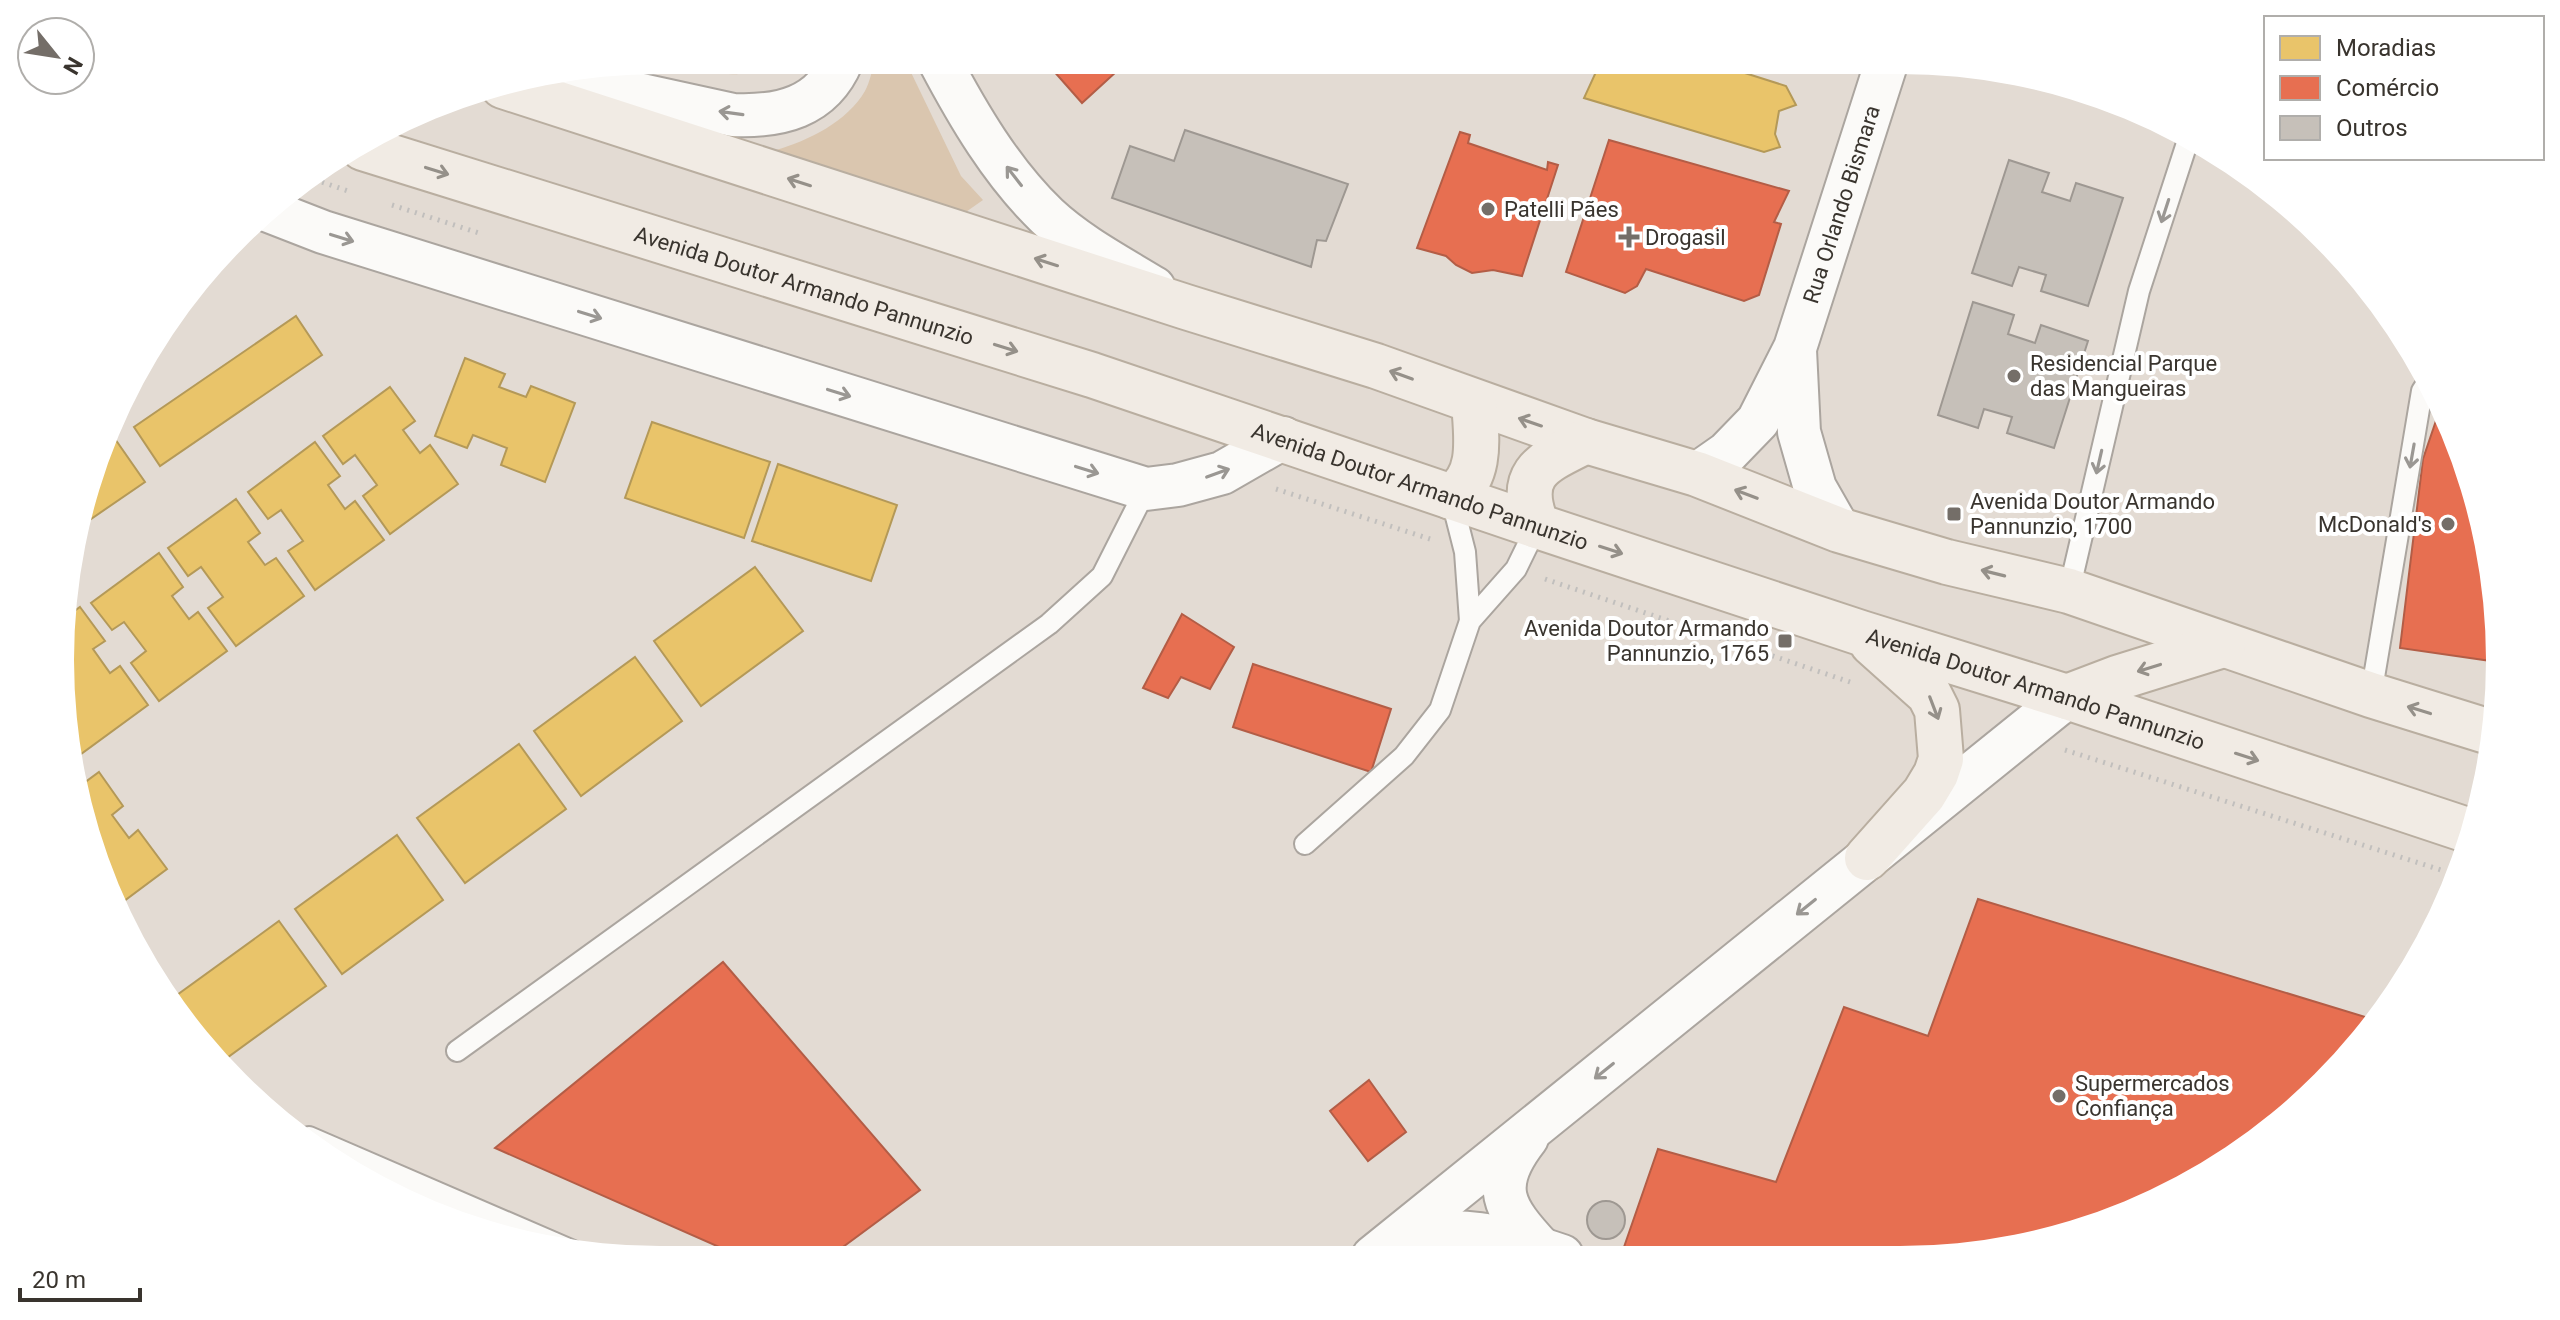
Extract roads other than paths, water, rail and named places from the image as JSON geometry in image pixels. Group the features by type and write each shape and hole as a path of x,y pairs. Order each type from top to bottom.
{"main road":[{"path":"519,91 1376,366 1586,441 1697,474 1839,530 1947,562 2069,591 2371,695 2482,729"},
{"name":"Avenida Doutor Armando Pannunzio","path":"371,151 1092,375 1537,526 2461,828"},
{"path":"1451,497 1462,490 1474,466 1474,402"},
{"path":"1537,526 1530,509 1529,485 1545,461 1586,441"},
{"path":"1861,633 1929,694 1937,710 1941,746 1936,774 1924,794 1867,858"},
{"path":"2067,697 2223,645"}],"street":[{"path":"575,80 733,115 760,116 784,112 803,104 822,90 833,74"},
{"path":"947,74 978,128 1047,216 1075,238 1186,307"},
{"name":"Rua Orlando Bismara","path":"1697,474 1727,453 1758,421 1795,348 1883,74"},
{"path":"279,215 323,232 1146,489 1178,485 1222,473 1283,438"},
{"name":"Rua Orlando Bismara","path":"1795,348 1799,432 1815,488 1839,530"},
{"path":"1385,1246 2067,697"},
{"path":"1535,1127 1513,1156 1504,1175 1503,1193 1516,1222 1543,1246"},
{"path":"1389,1246 1416,1234 1440,1230 1488,1235 1526,1246"}],"lane":[{"path":"2069,591 2139,291 2185,149"},
{"path":"2371,695 2422,393"},
{"path":"457,1051 1049,624 1102,576 1146,489"},
{"path":"1305,844 1404,756 1440,710 1470,621 1465,552 1451,497"},
{"path":"1470,621 1516,569 1537,526"},
{"path":"339,1150 524,1230"}],"place":[{"name":"Patelli Pães","path":"1488,209"},
{"name":"Drogasil","path":"1629,237"},
{"name":"Residencial Parque das Mangueiras","path":"2014,376"},
{"name":"Avenida Doutor Armando Pannunzio, 1700","path":"1954,514"},
{"name":"McDonald's","path":"2448,524"},
{"name":"Avenida Doutor Armando Pannunzio, 1765","path":"1785,641"},
{"name":"Supermercados Confiança","path":"2059,1096"}]}
